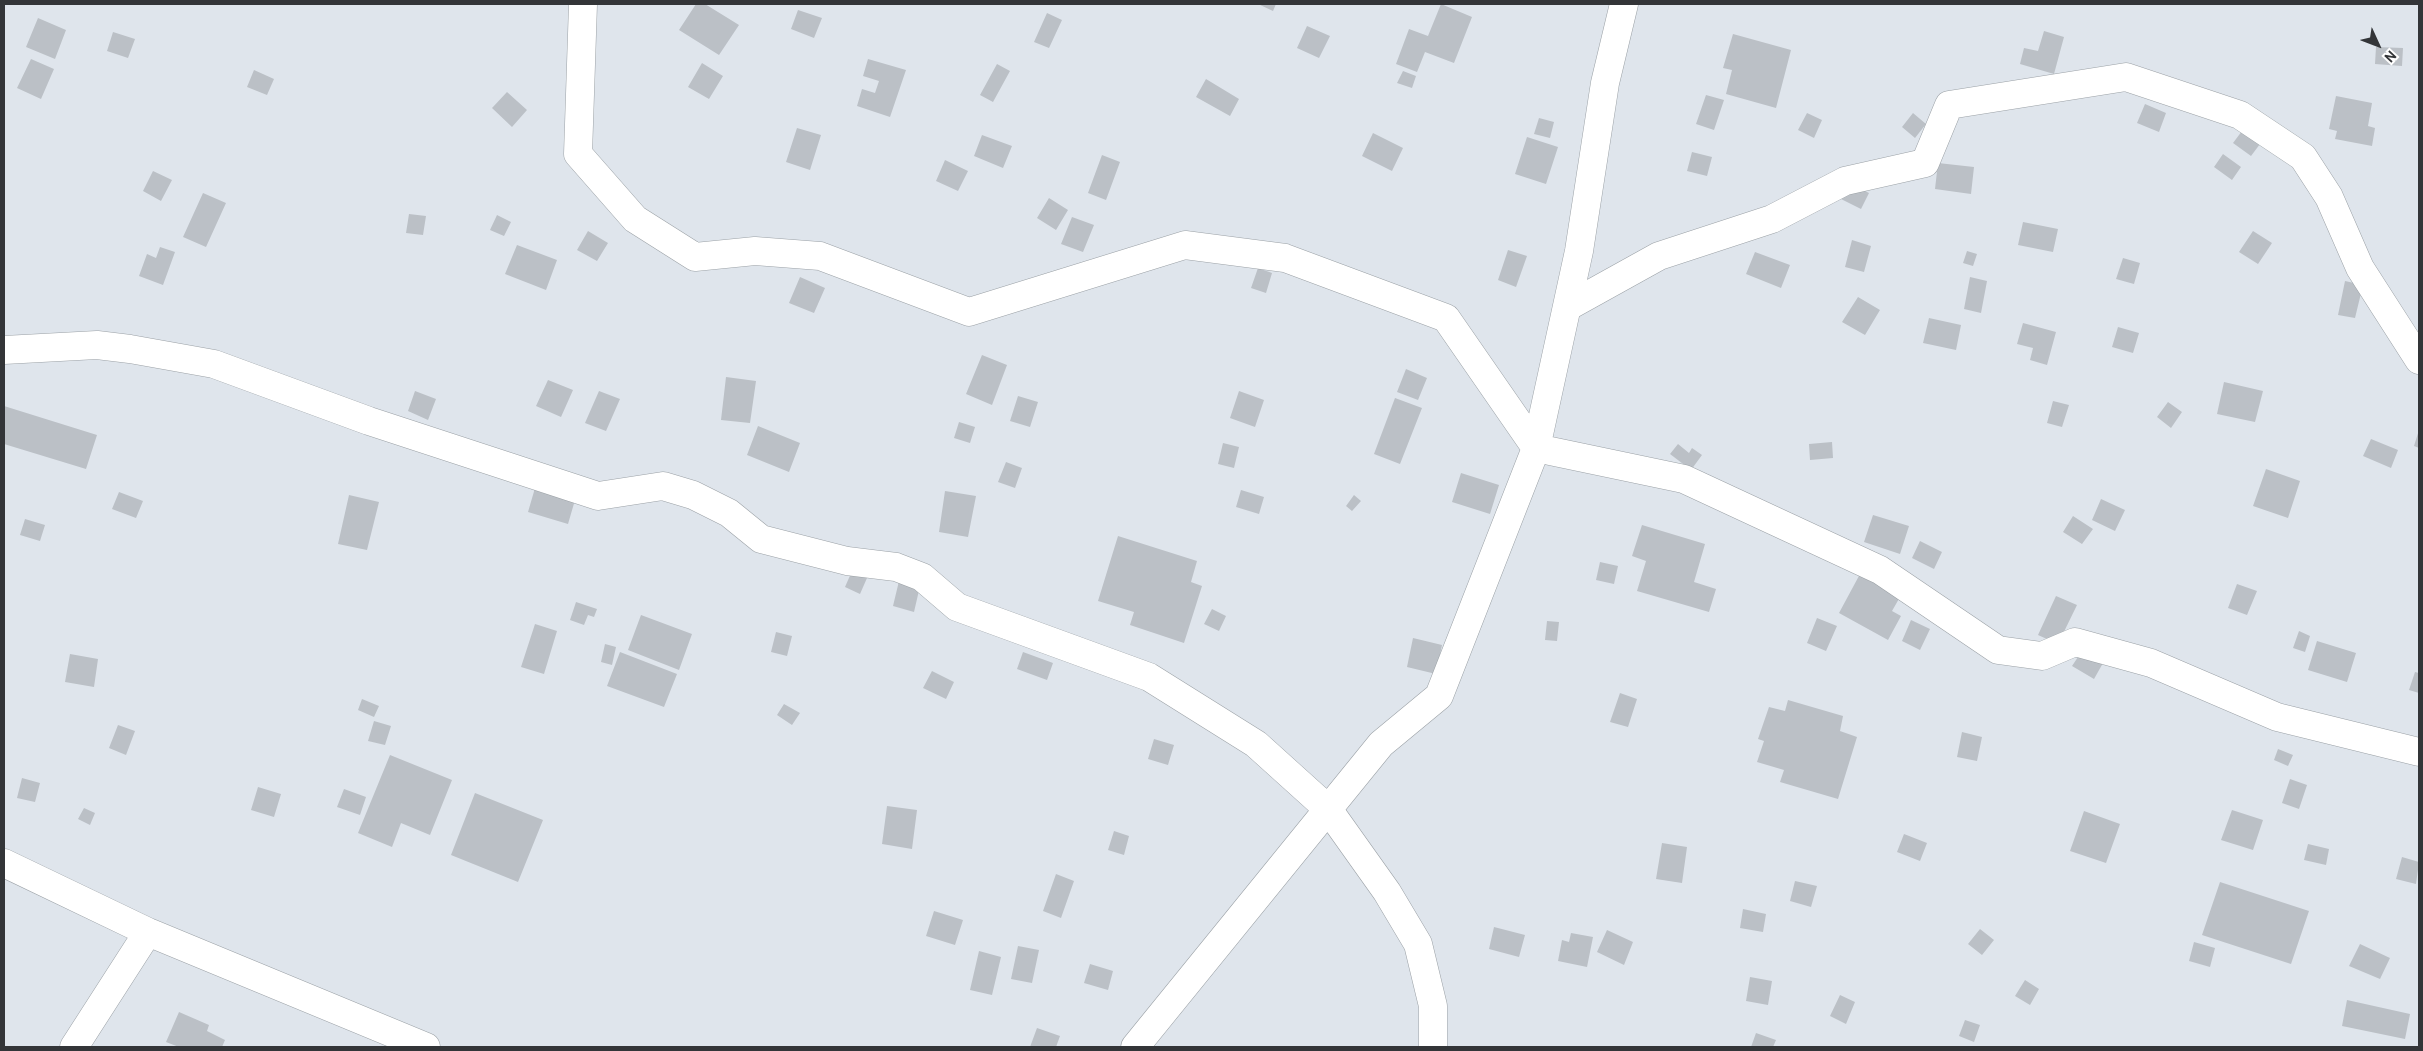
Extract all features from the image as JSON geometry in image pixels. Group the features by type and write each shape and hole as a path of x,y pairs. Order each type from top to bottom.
{"street":[{"path":"583,4 578,154 635,219 695,257 755,251 820,256 969,312 1185,246 1284,258 1446,318 1536,448 1684,479 1880,570 1998,650 2042,656 2074,642 2151,663 2277,718 2419,752"},
{"path":"1136,1047 1381,744 1439,696 1536,448 1579,251 1605,83 1624,4"},
{"path":"1567,307 1659,256 1772,219 1845,181 1925,162 1949,105 2126,77 2240,115 2303,157 2329,197 2360,268 2419,360"},
{"path":"4,350 97,345 214,364 369,421 598,496 663,486 693,496 729,513 761,540 847,561 896,567 922,578 957,607 1149,677 1256,744 1328,809 1387,892 1418,944 1433,1006 1433,1047"},
{"path":"4,863 148,932 426,1047"},
{"path":"74,1047 148,932"}],"building":[{"path":"696,4 705,4 739,25 719,55 679,30"},
{"path":"1258,4 1276,4 1273,11"},
{"path":"1441,4 1472,17 1454,63 1425,52 1417,72 1396,64 1409,29 1428,36"},
{"path":"798,10 822,18 814,38 791,29"},
{"path":"1047,13 1062,20 1049,48 1034,42"},
{"path":"38,18 66,30 55,59 26,47"},
{"path":"1307,26 1330,36 1319,58 1297,48"},
{"path":"2044,31 2064,37 2054,74 2020,64 2024,48 2038,51"},
{"path":"113,32 135,39 128,58 107,51"},
{"path":"1733,34 1791,50 1776,108 1726,94 1732,70 1723,68"},
{"path":"2376,47 2403,48 2402,66 2375,64"},
{"path":"31,59 54,69 41,99 17,88"},
{"path":"868,59 906,70 890,117 857,106 862,89 875,93 879,81 863,76"},
{"path":"702,63 723,76 709,99 688,87"},
{"path":"997,64 1010,71 993,102 980,95"},
{"path":"254,70 274,79 267,95 247,87"},
{"path":"1403,71 1416,76 1412,88 1397,83"},
{"path":"1206,79 1239,99 1230,116 1196,97"},
{"path":"507,92 527,110 512,127 492,108"},
{"path":"1706,95 1724,100 1714,130 1696,124"},
{"path":"2336,96 2372,103 2368,126 2375,128 2372,146 2335,139 2337,131 2329,129"},
{"path":"2145,104 2166,113 2159,132 2137,123"},
{"path":"1807,113 1822,120 1814,138 1798,130"},
{"path":"1913,113 1926,124 1915,138 1902,127"},
{"path":"1539,118 1554,122 1550,138 1534,134"},
{"path":"2245,127 2263,140 2251,156 2233,143"},
{"path":"797,128 821,135 810,170 786,162"},
{"path":"1373,133 1403,148 1392,171 1362,156"},
{"path":"982,135 1012,146 1003,168 974,156"},
{"path":"1527,137 1558,147 1546,184 1515,174"},
{"path":"1692,152 1712,157 1707,176 1687,171"},
{"path":"2223,154 2241,167 2232,180 2214,167"},
{"path":"1102,155 1120,162 1106,200 1088,193"},
{"path":"945,160 968,171 958,191 936,181"},
{"path":"1938,163 1974,167 1971,194 1935,189"},
{"path":"153,171 172,180 161,201 143,191"},
{"path":"1849,183 1869,193 1861,209 1841,199"},
{"path":"203,193 226,203 206,247 183,237"},
{"path":"1049,198 1068,210 1056,230 1037,218"},
{"path":"409,214 426,216 423,235 406,233"},
{"path":"497,215 511,222 504,236 490,230"},
{"path":"1072,217 1094,225 1083,252 1061,244"},
{"path":"2023,222 2058,229 2053,252 2018,245"},
{"path":"588,231 608,243 597,261 577,250"},
{"path":"2253,231 2272,243 2258,264 2239,252"},
{"path":"1852,240 1871,246 1864,272 1845,267"},
{"path":"517,245 557,260 546,290 505,274"},
{"path":"160,247 175,252 163,285 139,276 147,254 156,258"},
{"path":"1508,250 1527,256 1516,287 1498,280"},
{"path":"1967,251 1977,254 1973,266 1963,263"},
{"path":"1755,252 1790,265 1781,288 1746,274"},
{"path":"2123,258 2140,263 2134,284 2116,279"},
{"path":"1258,268 1272,273 1266,293 1251,288"},
{"path":"800,277 825,288 814,313 789,303"},
{"path":"1970,277 1987,281 1981,313 1964,309"},
{"path":"2345,281 2363,285 2355,318 2338,315"},
{"path":"1858,297 1880,310 1865,335 1842,322"},
{"path":"1929,318 1961,325 1956,350 1923,343"},
{"path":"2023,323 2056,332 2047,365 2030,360 2033,348 2017,344"},
{"path":"2118,327 2139,333 2133,353 2112,347"},
{"path":"982,355 1007,365 992,405 966,394"},
{"path":"1406,369 1427,378 1418,400 1397,392"},
{"path":"726,377 756,381 750,423 721,420"},
{"path":"548,380 573,390 561,417 536,406"},
{"path":"2224,382 2263,391 2255,422 2217,414"},
{"path":"415,391 436,399 428,420 408,411"},
{"path":"599,391 620,399 606,431 585,423"},
{"path":"1239,391 1264,400 1255,427 1230,418"},
{"path":"1018,396 1038,402 1030,427 1010,421"},
{"path":"1395,398 1422,408 1400,464 1374,454"},
{"path":"2053,401 2069,405 2062,427 2047,423"},
{"path":"2168,402 2182,412 2171,428 2157,417"},
{"path":"4,406 97,435 86,469 4,444"},
{"path":"959,422 975,427 970,443 954,438"},
{"path":"758,426 800,443 789,472 747,455"},
{"path":"2419,430 2419,448 2414,446"},
{"path":"2371,439 2398,450 2391,468 2363,456"},
{"path":"1832,442 1833,458 1810,460 1809,444"},
{"path":"1223,443 1239,447 1234,468 1218,464"},
{"path":"1678,444 1689,453 1692,448 1702,455 1691,470 1670,454"},
{"path":"1006,462 1022,468 1015,488 998,482"},
{"path":"2266,469 2300,481 2288,518 2253,506"},
{"path":"1461,473 1499,485 1490,514 1452,502"},
{"path":"535,488 575,500 568,524 528,512"},
{"path":"1241,490 1264,497 1259,514 1236,507"},
{"path":"945,491 976,496 968,537 939,532"},
{"path":"119,492 143,501 136,518 112,509"},
{"path":"349,495 379,502 367,550 338,544"},
{"path":"1354,495 1361,501 1352,511 1346,506"},
{"path":"2101,499 2125,510 2115,531 2092,520"},
{"path":"1873,515 1909,526 1900,554 1864,542"},
{"path":"2073,516 2093,529 2082,544 2063,532"},
{"path":"25,519 45,525 40,541 20,535"},
{"path":"1642,525 1705,544 1694,582 1716,589 1709,612 1637,591 1646,561 1632,556"},
{"path":"1118,536 1197,561 1191,582 1202,586 1184,643 1130,625 1134,612 1098,601"},
{"path":"1920,541 1942,552 1934,569 1912,558"},
{"path":"1600,562 1618,566 1614,584 1596,580"},
{"path":"852,571 867,578 860,594 845,587"},
{"path":"1860,574 1900,597 1892,611 1901,616 1888,640 1839,613"},
{"path":"899,581 920,586 914,612 893,606"},
{"path":"2237,584 2257,591 2247,615 2228,608"},
{"path":"2056,596 2077,605 2058,644 2038,635"},
{"path":"576,602 597,609 594,617 588,615 584,625 570,620"},
{"path":"1212,609 1226,616 1219,631 1204,624"},
{"path":"641,615 692,634 679,670 628,650"},
{"path":"1817,618 1837,626 1826,651 1807,643"},
{"path":"1911,620 1930,629 1920,650 1902,641"},
{"path":"1547,621 1559,622 1557,641 1545,640"},
{"path":"535,624 557,631 544,674 521,667"},
{"path":"2299,631 2310,636 2305,652 2293,648"},
{"path":"776,632 792,636 787,656 771,652"},
{"path":"1413,638 1442,645 1436,674 1407,667"},
{"path":"2317,641 2356,653 2347,682 2308,670"},
{"path":"605,644 616,647 612,665 601,662"},
{"path":"2082,651 2103,663 2094,679 2072,666"},
{"path":"620,652 677,674 664,707 607,686"},
{"path":"1023,652 1053,663 1047,680 1017,669"},
{"path":"70,654 98,659 94,687 65,682"},
{"path":"932,671 954,682 946,699 923,688"},
{"path":"2415,672 2419,673 2419,693 2409,690"},
{"path":"1620,693 1637,699 1628,727 1610,722"},
{"path":"362,699 379,706 374,717 358,710"},
{"path":"1788,700 1843,716 1840,731 1857,737 1838,799 1780,782 1784,770 1757,762 1764,741 1758,739 1769,707 1785,711"},
{"path":"784,704 800,713 792,725 777,715"},
{"path":"374,721 391,726 385,745 368,741"},
{"path":"118,725 135,731 126,755 109,748"},
{"path":"1962,732 1982,737 1977,761 1957,757"},
{"path":"1154,739 1174,745 1168,765 1148,759"},
{"path":"2278,749 2293,755 2288,766 2274,760"},
{"path":"390,755 452,780 430,835 401,823 392,847 358,833"},
{"path":"22,778 40,783 35,802 17,798"},
{"path":"2290,779 2307,785 2299,809 2282,803"},
{"path":"258,787 281,794 274,817 251,810"},
{"path":"344,789 366,797 360,815 337,807"},
{"path":"475,793 543,820 518,882 451,855"},
{"path":"887,806 917,810 912,849 882,844"},
{"path":"84,808 95,813 90,825 78,819"},
{"path":"2232,810 2263,820 2253,850 2221,840"},
{"path":"2084,811 2120,824 2106,863 2070,851"},
{"path":"1114,831 1129,836 1124,855 1108,850"},
{"path":"1904,834 1927,843 1920,861 1897,852"},
{"path":"1662,843 1687,847 1682,883 1656,879"},
{"path":"2308,844 2329,849 2326,865 2304,860"},
{"path":"2402,857 2419,862 2416,884 2396,879"},
{"path":"1056,874 1074,881 1061,918 1043,911"},
{"path":"1795,881 1817,886 1811,907 1790,901"},
{"path":"2220,882 2309,911 2291,964 2202,935"},
{"path":"1743,909 1766,914 1763,932 1740,928"},
{"path":"934,911 963,920 955,945 926,936"},
{"path":"1494,927 1525,935 1519,957 1489,949"},
{"path":"1980,929 1994,940 1982,955 1968,944"},
{"path":"1607,930 1633,942 1624,965 1597,952"},
{"path":"1571,933 1593,937 1587,967 1558,961 1562,940 1569,942"},
{"path":"2194,942 2215,948 2210,967 2189,961"},
{"path":"2360,944 2390,958 2380,979 2349,966"},
{"path":"1018,946 1039,950 1032,983 1011,979"},
{"path":"979,951 1001,957 992,995 970,990"},
{"path":"1090,964 1113,971 1108,990 1084,983"},
{"path":"1750,977 1772,981 1768,1005 1746,1001"},
{"path":"2025,980 2039,989 2030,1005 2015,996"},
{"path":"1840,995 1855,1002 1846,1024 1830,1016"},
{"path":"2347,1000 2410,1014 2405,1039 2342,1026"},
{"path":"179,1012 209,1025 207,1031 225,1040 222,1047 179,1047 166,1042"},
{"path":"1965,1020 1980,1025 1974,1042 1959,1036"},
{"path":"1037,1028 1060,1036 1056,1047 1030,1047"},
{"path":"1756,1033 1776,1040 1773,1047 1751,1047"}]}
